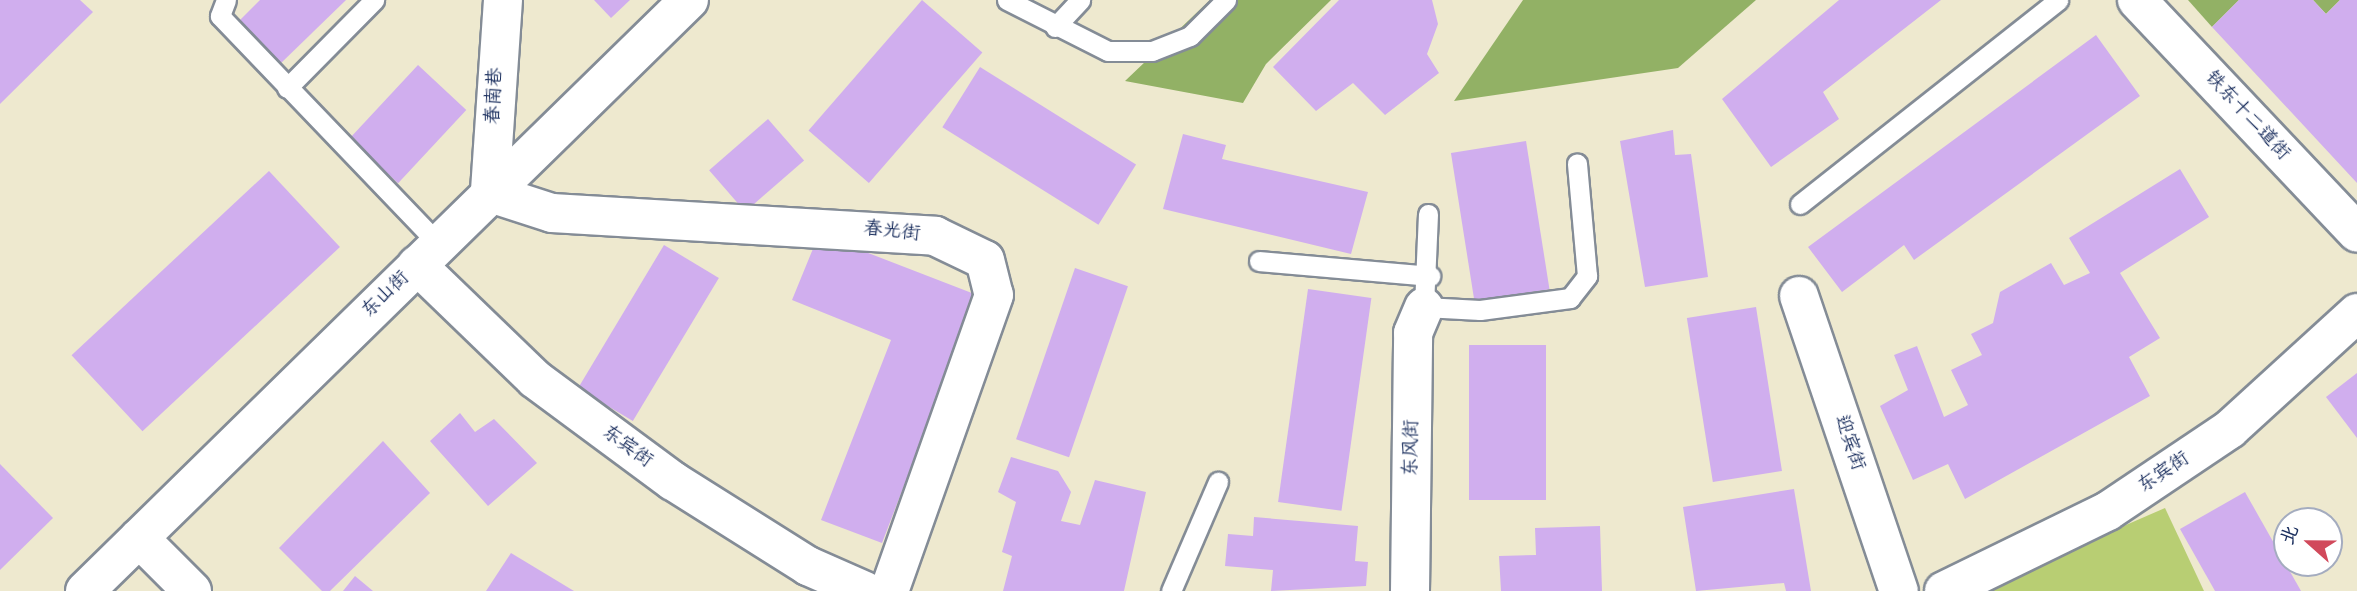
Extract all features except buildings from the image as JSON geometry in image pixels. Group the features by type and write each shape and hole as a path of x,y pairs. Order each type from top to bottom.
{"street":[{"name":"春南巷","path":"490,193 502,0"},
{"name":"东山街","path":"85,591 689,0"},
{"name":"铁东十二道街","path":"2137,0 2357,233"},
{"name":"春光街","path":"490,193 552,214 935,236 985,260 994,295 889,591"},
{"name":"东宾街","path":"428,254 535,379 662,473 808,566 865,591"},
{"name":"东风街","path":"1410,591 1413,333 1427,292"},
{"name":"迎宾街","path":"1799,296 1899,591"},
{"name":"东宾街","path":"1944,591 2119,503 2230,429 2357,313"},
{"path":"139,538 192,591"}],"lane":[{"path":"226,0 220,16 287,88 428,254"},
{"path":"287,88 374,0"},
{"path":"1007,0 1055,27 1108,51 1152,51 1189,36 1226,0"},
{"path":"1055,27 1080,0"},
{"path":"1800,204 2058,0"},
{"path":"1259,261 1427,292 1480,310 1570,298 1587,276 1577,163"},
{"path":"1427,292 1428,214"},
{"path":"1171,591 1218,482"}],"green space":[{"path":"1210,0 1331,0 1266,64 1243,103 1125,81"},
{"path":"1523,0 1756,0 1678,68 1454,101"},
{"path":"2188,0 2239,0 2212,27"},
{"path":"2313,0 2340,0 2326,14"},
{"path":"2165,508 2204,591 1987,591 2073,548"}]}
